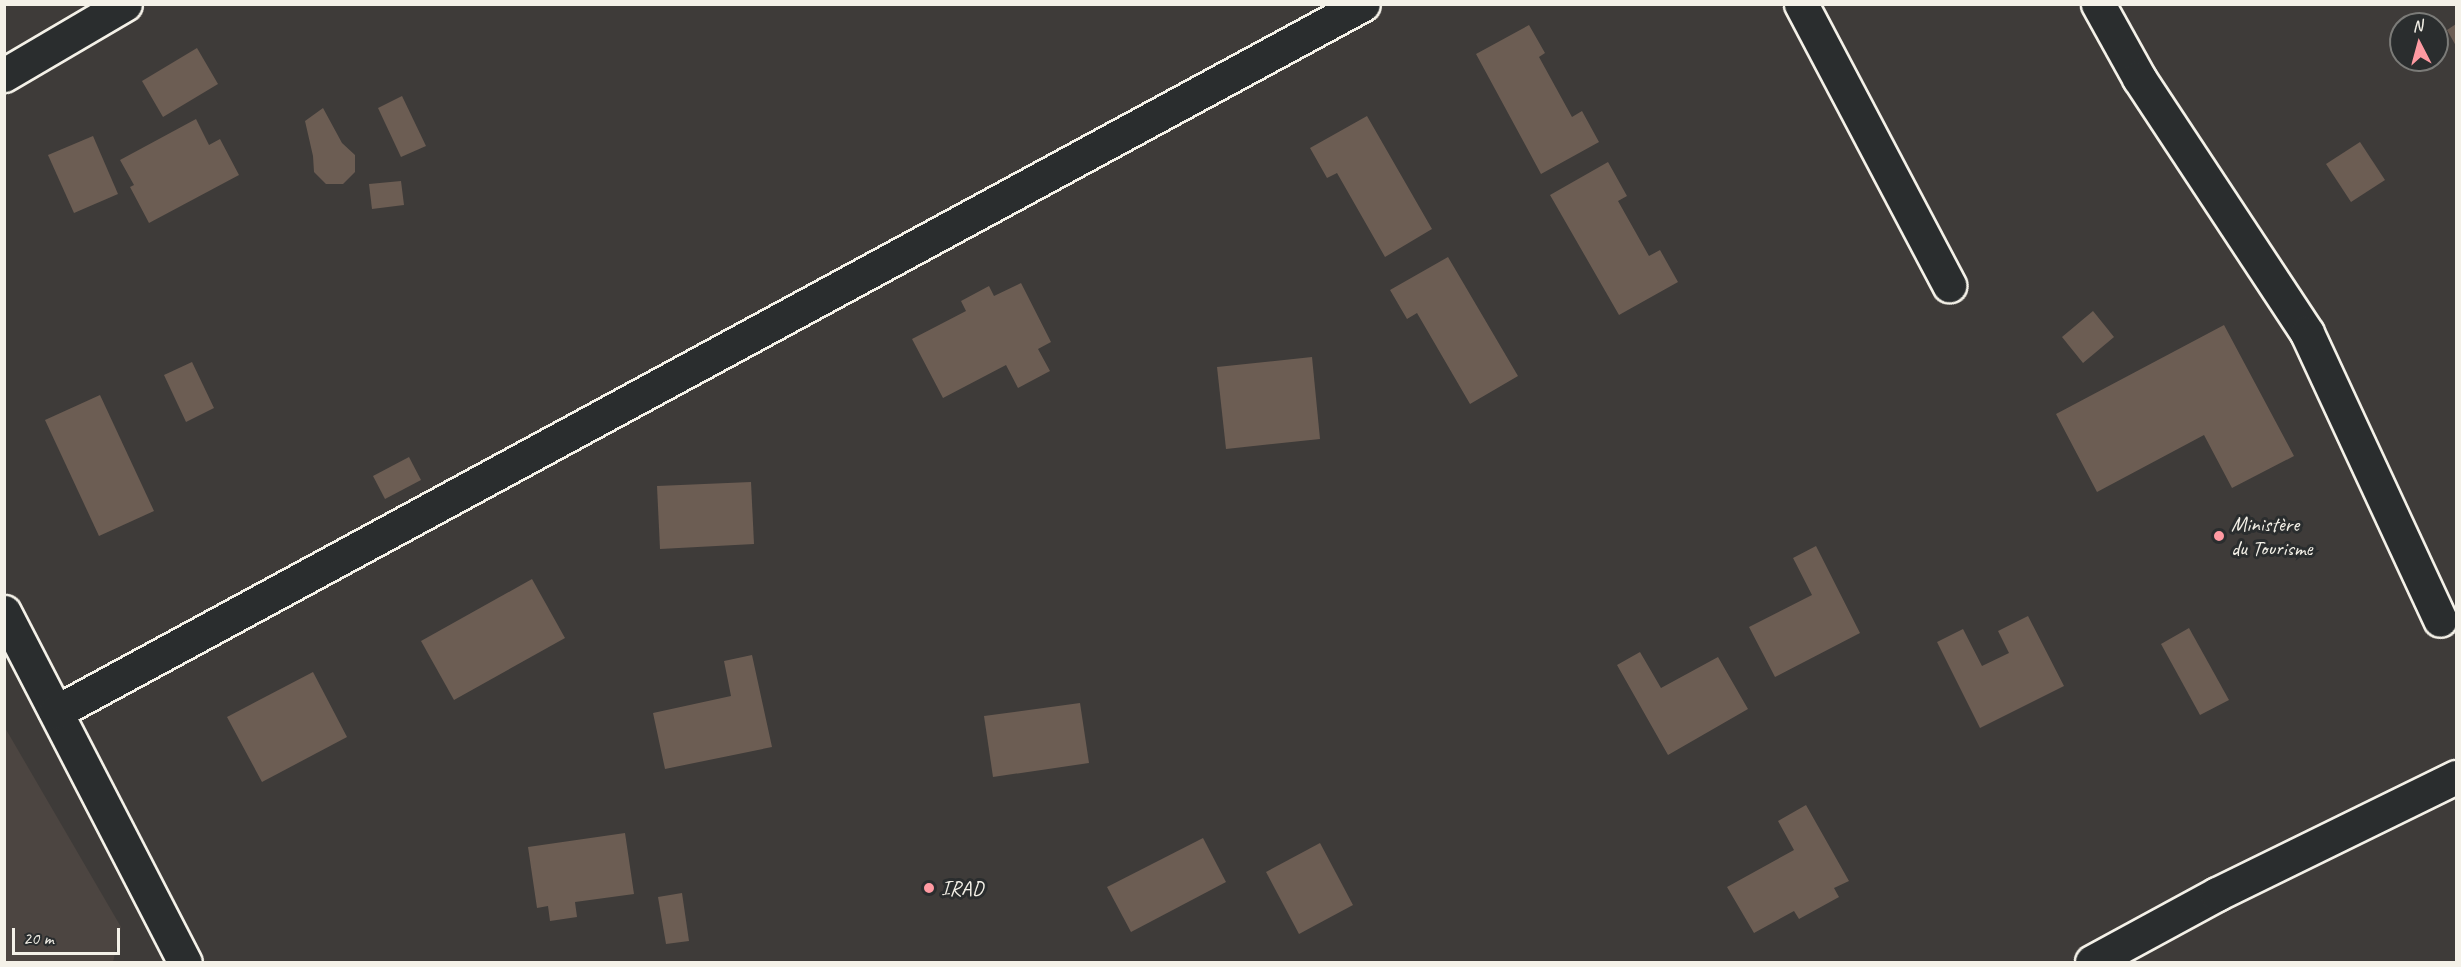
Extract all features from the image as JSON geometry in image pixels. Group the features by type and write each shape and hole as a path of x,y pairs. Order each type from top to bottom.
{"street":[{"path":"4,75 125,4"},
{"path":"56,712 1363,4"},
{"path":"1801,4 1949,285"},
{"path":"2098,4 2139,78 2307,333 2440,620"},
{"path":"4,612 185,963"},
{"path":"2092,963 2217,894 2457,777"}],"shaded area":[{"path":"4,726 121,927 113,962 5,962"}],"building":[{"path":"2456,24 2456,46 2449,34 2449,29"},
{"path":"1529,25 1545,53 1539,57 1572,117 1582,111 1599,142 1541,174 1476,54"},
{"path":"197,48 218,84 163,117 142,81"},
{"path":"402,96 426,146 401,157 378,108"},
{"path":"323,108 342,143 355,155 355,172 343,184 326,184 314,172 305,121"},
{"path":"1367,116 1432,229 1385,257 1337,173 1327,178 1310,148"},
{"path":"196,119 209,145 220,139 239,175 149,223 130,187 134,185 120,160"},
{"path":"93,136 118,194 74,213 48,155"},
{"path":"2360,142 2385,180 2351,202 2326,164"},
{"path":"1608,162 1627,196 1618,201 1649,256 1660,250 1678,282 1619,315 1550,195"},
{"path":"401,181 404,205 372,209 369,184"},
{"path":"1448,257 1518,376 1470,404 1417,313 1407,319 1390,290"},
{"path":"1021,283 1051,342 1038,349 1050,371 1018,388 1006,365 943,398 912,339 966,311 961,301 989,286 994,296"},
{"path":"2093,311 2114,337 2083,363 2062,337"},
{"path":"2224,325 2294,456 2232,488 2204,435 2097,492 2056,414"},
{"path":"1312,357 1320,439 1226,449 1217,367"},
{"path":"192,362 214,408 186,422 164,375"},
{"path":"100,395 154,511 99,536 45,420"},
{"path":"409,457 421,480 385,499 373,476"},
{"path":"751,482 754,544 660,549 657,486"},
{"path":"1816,546 1860,633 1775,677 1749,627 1812,595 1793,558"},
{"path":"532,579 565,638 454,700 421,641"},
{"path":"2028,616 2064,686 1980,728 1937,642 1963,629 1982,666 2009,653 1998,631"},
{"path":"2189,628 2229,700 2200,715 2161,644"},
{"path":"1640,652 1661,688 1718,657 1748,709 1668,755 1617,665"},
{"path":"752,655 772,747 665,769 653,713 731,696 724,661"},
{"path":"313,672 347,737 262,782 227,717"},
{"path":"1080,703 1089,763 993,777 984,716"},
{"path":"1806,805 1849,881 1834,888 1839,897 1799,919 1794,911 1754,933 1727,887 1794,850 1778,821"},
{"path":"625,833 634,894 575,902 577,917 550,921 548,906 537,908 528,847"},
{"path":"1203,838 1226,882 1131,932 1107,887"},
{"path":"1320,843 1353,905 1299,934 1266,872"},
{"path":"682,893 689,941 666,944 658,897"}],"place":[{"name":"Ministère du Tourisme","path":"2219,536"},
{"name":"IRAD","path":"929,888"}]}
